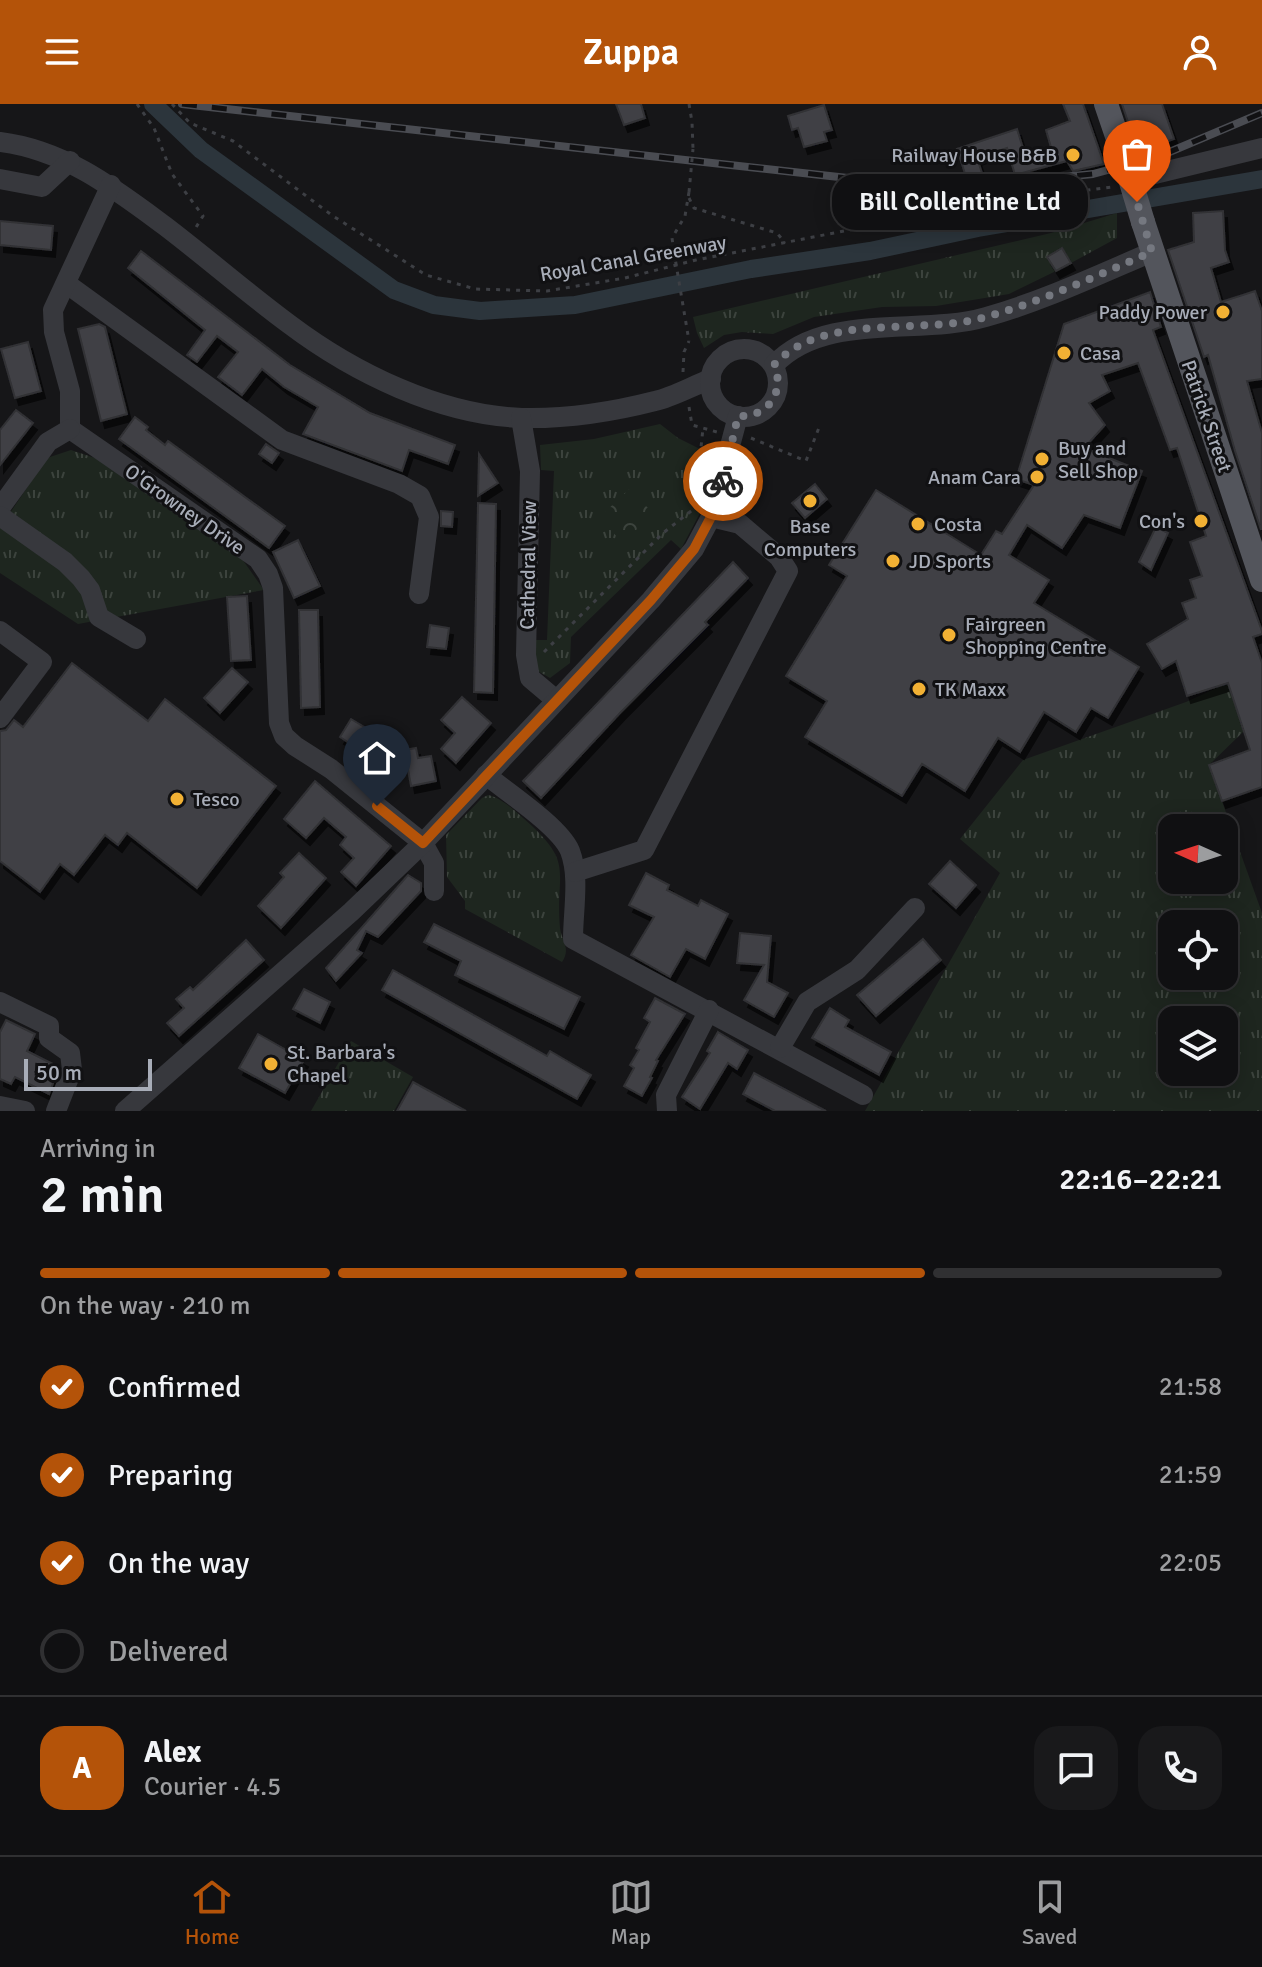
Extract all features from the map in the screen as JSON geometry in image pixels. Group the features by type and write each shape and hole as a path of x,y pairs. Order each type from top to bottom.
{"main road":[{"name":"Patrick Street","path":"1106,104 1262,580"}],"street":[{"path":"0,142 77,165 111,185 290,325 345,362 401,390 469,410 521,418 605,412 659,401 711,379"},
{"path":"1128,171 1262,148"},
{"path":"0,179 42,187 77,165"},
{"path":"0,508 48,442 70,429 70,391 54,332 53,310 111,185"},
{"path":"774,365 787,351 830,335 982,319 1152,252"},
{"path":"67,284 282,440 399,484 420,496 429,517 419,594"},
{"path":"738,350 759,352 774,365 778,385 770,405 761,412 738,416 719,405 711,389 711,379 720,359 738,350"},
{"path":"125,1111 351,912 423,843 651,600 694,549 711,517 738,416"},
{"name":"Cathedral View","path":"521,418 530,471 528,668"},
{"name":"O'Growney Drive","path":"70,429 258,559 273,588 279,723 284,736 331,769 423,843"},
{"path":"0,516 65,562 90,590 99,617 136,639"},
{"path":"575,872 644,850 788,571 779,557 740,524 711,517"},
{"path":"0,631 42,662 0,718"},
{"path":"528,668 530,678 556,700"},
{"path":"486,775 549,825 569,848 575,872 573,939 863,1095"},
{"path":"423,843 434,863 434,891"},
{"path":"780,1048 807,1002 857,970 915,908"},
{"path":"0,1002 49,1026 49,1038 70,1053 72,1070 56,1111"},
{"path":"667,1111 666,1095 709,1010"},
{"path":"0,1106 25,1111"}],"path":[{"path":"137,104 154,128 172,174 203,216 186,242"},
{"name":"Royal Canal Greenway","path":"172,104 190,123 233,141 333,216 426,275 475,289 547,291 625,278 696,260 987,203 1102,187"},
{"path":"689,104 693,149 689,198 685,216 672,238 689,341"},
{"path":"689,198 694,208 777,233 785,243"},
{"path":"528,668 663,533 695,508 703,428"}],"green space":[{"path":"1117,213 1117,238 1071,263 1062,248 1047,257 1056,271 1009,294 936,306 882,307 814,317 773,334 742,332 724,335 704,348 697,333 693,317 1051,233"},
{"path":"660,424 678,438 706,452 700,513 681,549 671,540 571,637 570,663 550,678 536,670 534,640 547,640 554,471 541,470 540,445 594,439"},
{"path":"71,450 98,459 242,559 264,590 78,624 0,573 0,523 47,458"},
{"path":"629,489 653,513 623,543 599,518"},
{"path":"1228,683 1244,731 1209,765 1227,814 1158,814 1158,894 1238,894 1238,846 1262,913 1262,1111 865,1111 1000,873 960,839 1023,760 1186,702"},
{"path":"488,795 502,801 523,818 557,857 560,868 560,928 566,949 562,962 465,909 465,901 447,877 446,835"},
{"path":"351,1041 413,1077 394,1111 311,1111"}],"building":[{"path":"616,104 641,104 645,118 624,125"},
{"path":"1063,104 1083,104 1104,164 1073,171 1067,161 1015,175 1007,148 977,158 983,176 967,180 957,149 1017,129 1028,164 1052,151 1046,130 1070,121"},
{"path":"1122,104 1162,104 1174,139 1138,153"},
{"path":"824,105 832,130 824,132 827,141 804,147 798,128 792,130 788,116"},
{"path":"1223,211 1225,250 1229,262 1211,268 1221,302 1255,291 1262,311 1262,379 1247,381 1262,433 1261,530 1208,355 1204,357 1168,250 1194,242 1193,213"},
{"path":"0,221 53,226 51,250 0,245"},
{"path":"1062,248 1071,263 1056,271 1047,257"},
{"path":"141,251 290,365 370,413 455,445 448,464 409,450 402,471 303,434 318,407 284,387 262,369 242,395 218,377 238,352 217,336 197,362 187,355 205,330 128,268"},
{"name":"Fairgreen Shopping Centre","path":"1150,292 1161,327 1153,330 1262,631 1262,634 1253,637 1262,663 1262,787 1222,801 1209,765 1250,750 1228,683 1187,696 1176,661 1162,669 1147,644 1188,619 1182,603 1196,598 1190,580 1202,576 1190,542 1206,536 1177,448 1170,450 1138,363 1102,375 1110,391 1089,403 1105,425 1084,448 1142,471 1120,528 1084,515 1062,548 1027,525 1009,555 1049,580 1034,603 1139,667 1108,718 1091,708 1076,732 1044,712 1020,752 998,738 965,791 922,764 902,796 805,737 827,701 786,676 847,576 829,565 876,490 981,555 996,531 1002,534 1034,485 1016,479 1064,324"},
{"path":"99,324 105,327 127,414 101,421 78,329"},
{"path":"28,342 41,391 15,398 1,349"},
{"path":"16,410 33,423 0,465 0,430"},
{"path":"135,417 165,445 168,441 285,526 269,548 119,439"},
{"path":"266,444 279,453 272,463 259,454"},
{"path":"479,454 498,483 478,496"},
{"name":"Base Computers","path":"815,484 827,499 805,518 792,503"},
{"path":"478,503 496,504 493,693 474,692"},
{"path":"441,511 453,512 452,527 441,526"},
{"path":"1156,527 1168,533 1151,570 1139,562"},
{"path":"298,540 320,586 294,598 273,552"},
{"path":"733,562 748,578 705,622 708,625 541,798 523,781"},
{"path":"247,596 251,660 231,661 227,597"},
{"path":"299,610 318,610 320,707 301,708"},
{"path":"430,625 449,628 446,649 427,647"},
{"path":"72,663 148,721 165,699 276,786 197,888 127,833 118,845 105,835 74,875 60,864 40,892 0,861 0,731 6,730 14,720 23,727"},
{"path":"232,668 248,682 220,713 204,698"},
{"path":"462,697 491,723 456,763 441,749 455,733 441,720"},
{"path":"351,719 376,734 364,753 340,737"},
{"path":"416,748 418,758 431,756 436,781 411,786 407,764 400,765 398,751"},
{"path":"315,781 391,846 356,886 341,872 354,858 340,845 346,837 324,818 306,838 284,819"},
{"path":"299,853 326,878 281,928 258,906 284,877 280,873"},
{"path":"950,861 976,885 956,908 929,884"},
{"path":"646,873 669,885 667,890 698,906 701,900 728,914 705,959 686,949 670,977 631,955 654,917 629,905"},
{"path":"408,875 421,883 421,891 378,937 366,931 357,950 362,953 336,981 326,968"},
{"path":"434,924 580,997 564,1029 455,975 461,961 424,942"},
{"path":"740,933 771,936 767,982 788,993 774,1017 744,1000 764,965 737,963"},
{"path":"923,939 941,960 876,1016 857,995"},
{"path":"246,940 264,960 179,1036 167,1023 184,1008 176,999 190,987 193,990"},
{"path":"393,970 547,1056 550,1051 591,1075 577,1099 382,990"},
{"path":"304,989 330,1002 320,1023 293,1009"},
{"path":"655,998 685,1014 656,1060 652,1078 642,1096 624,1086 634,1068 630,1065 639,1050 636,1048 650,1022 644,1018"},
{"path":"830,1008 849,1020 845,1027 891,1052 879,1075 812,1038"},
{"path":"6,1020 35,1034 27,1051 59,1067 49,1094 15,1077 11,1084 0,1079 0,1032"},
{"path":"718,1032 748,1050 737,1069 728,1063 700,1109 682,1097 710,1053 707,1051"},
{"name":"St. Barbara's Chapel","path":"258,1034 304,1060 285,1093 239,1068"},
{"path":"754,1073 826,1111 775,1111 743,1094"},
{"path":"413,1082 466,1111 397,1111"}],"waterway":[{"path":"153,104 201,150 394,290 434,305 480,311 575,305 751,269 870,251 978,228 1262,179"}],"railway":[{"path":"182,104 866,180 982,185 1093,174 1160,156 1262,113"}],"way so far":[{"path":"723,481 738,416 750,416 770,405 778,385 774,365 787,351 830,335 882,327 982,319 1102,274 1152,252 1137,202"}],"place":[{"name":"Railway House B&B","path":"1073,155"},
{"name":"Bill Collentine Ltd","path":"1137,202"},
{"name":"Paddy Power","path":"1223,312"},
{"name":"Casa","path":"1064,353"},
{"name":"Buy and Sell Shop","path":"1042,459"},
{"name":"Anam Cara","path":"1037,477"},
{"name":"Base Computers","path":"810,501"},
{"name":"Con's","path":"1201,521"},
{"name":"Costa","path":"918,524"},
{"name":"JD Sports","path":"893,561"},
{"name":"Fairgreen Shopping Centre","path":"949,635"},
{"name":"TK Maxx","path":"919,689"},
{"name":"Tesco","path":"177,799"},
{"name":"St. Barbara's Chapel","path":"271,1064"}],"route":[{"path":"377,806 423,843 651,600 694,549 711,517 723,481"}]}
